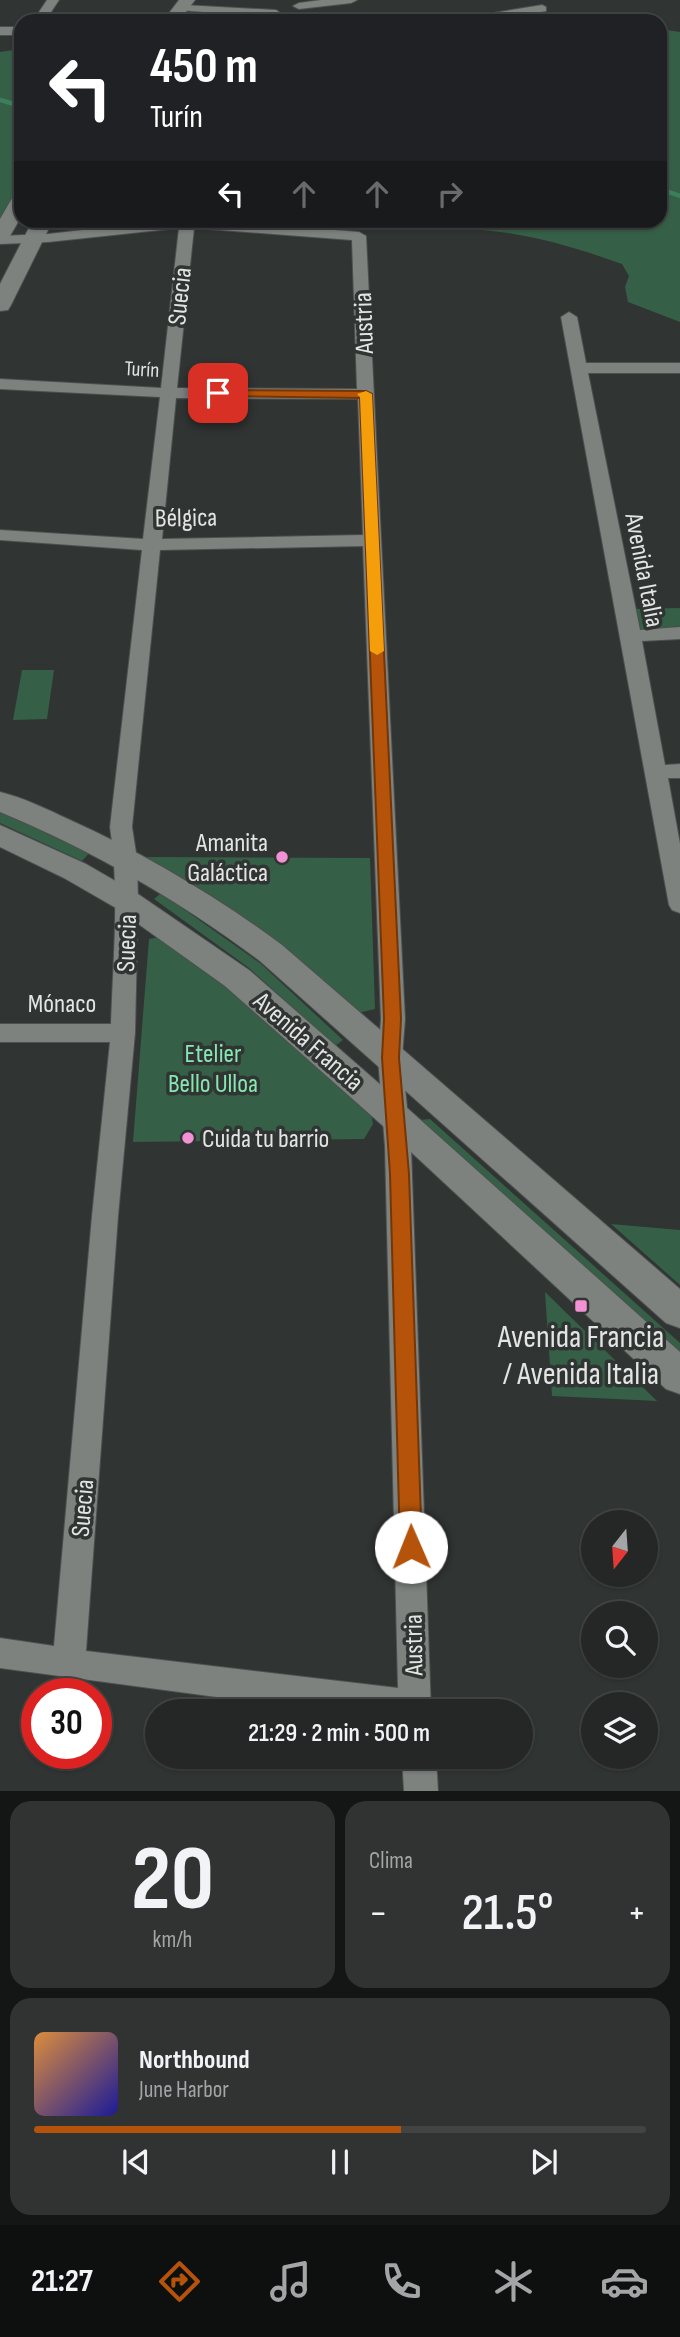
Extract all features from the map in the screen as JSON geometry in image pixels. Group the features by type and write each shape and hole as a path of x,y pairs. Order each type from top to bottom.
{"main road":[{"path":"0,238 14,211"},
{"path":"0,304 38,230"},
{"name":"Avenida Francia","path":"0,801 73,832 176,887 272,955 538,1184 680,1312"},
{"name":"Avenida Francia","path":"0,835 75,871 127,901 237,978 394,1116 680,1377"}],"street":[{"path":"185,4 289,13 328,1 351,0"},
{"path":"516,14 543,10"},
{"path":"0,238 38,230 81,228"},
{"name":"Suecia","path":"69,1664 104,1230 123,1033 127,901 126,859 121,827 186,228"},
{"name":"Austria","path":"253,228 359,236 393,1019 390,1058 398,1147 408,1415 414,1699"},
{"name":"Avenida Italia","path":"569,317 680,905"},
{"path":"580,368 680,368"},
{"name":"Turín","path":"0,384 169,393 366,394"},
{"name":"Bélgica","path":"0,535 153,545 372,540"},
{"path":"631,636 680,634"},
{"path":"656,772 680,771"},
{"name":"Mónaco","path":"0,1033 123,1033"},
{"path":"0,1653 337,1699"},
{"path":"420,1769 422,1791"}],"green space":[{"path":"667,30 680,32 680,322 628,302 625,287 629,276 622,264 536,238 455,228 667,228"},
{"path":"14,50 14,209 0,235 0,52"},
{"path":"680,608 680,626 638,632 633,609"},
{"path":"22,670 54,670 47,719 13,720"},
{"path":"0,811 92,850 82,861 0,823"},
{"path":"143,857 370,858 375,1009 354,1014"},
{"path":"161,893 260,963 343,1040 335,1046 249,968 154,899"},
{"name":"Etelier Bello Ulloa","path":"171,935 370,1108 373,1124 364,1139 133,1142 149,939"},
{"path":"430,1119 680,1343 680,1358 420,1120"},
{"path":"611,1224 680,1230 680,1285"},
{"path":"545,1292 657,1401 552,1396"}],"waterway":[{"path":"0,100 14,104"},
{"path":"667,191 680,196"}],"slow traffic":[{"path":"362,394 366,394 377,651"}],"place":[{"name":"Amanita Galáctica","path":"282,857"},
{"name":"Cuida tu barrio","path":"188,1138"},
{"name":"Avenida Francia / Avenida Italia","path":"581,1306"}],"route":[{"path":"218,393 366,394 393,1019 390,1058 398,1147 411,1547"}]}
